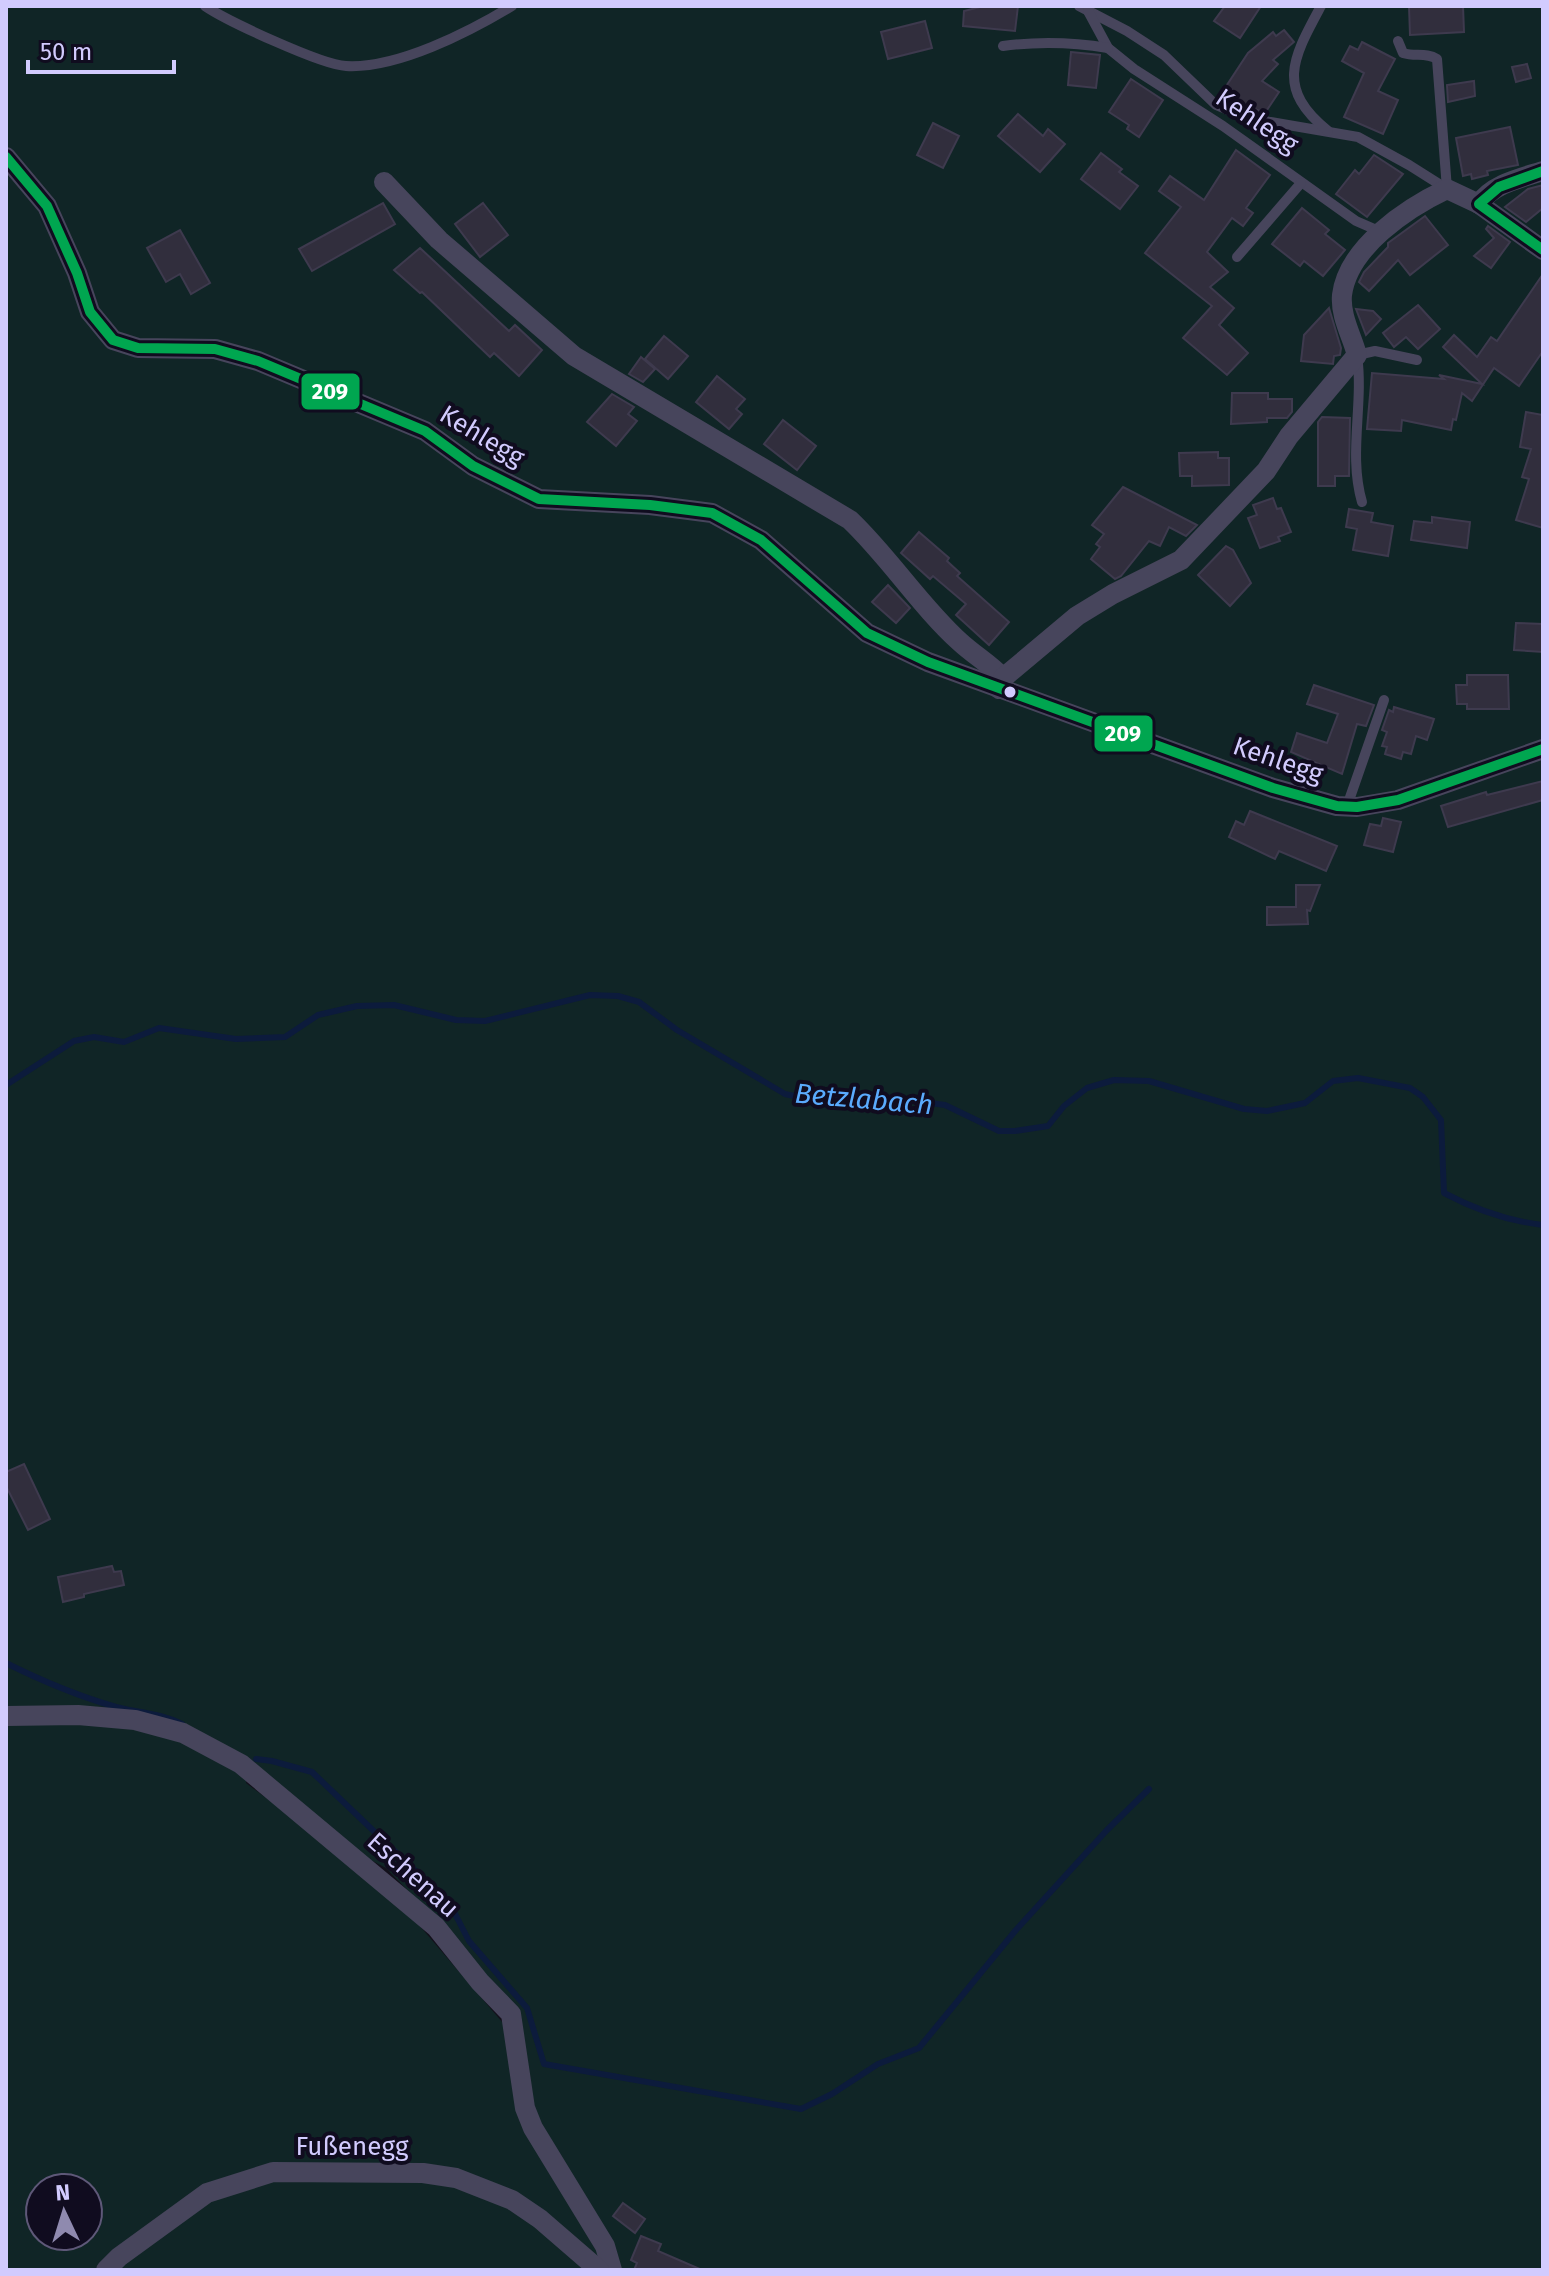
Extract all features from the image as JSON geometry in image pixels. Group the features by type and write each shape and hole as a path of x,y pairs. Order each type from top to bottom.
{"street":[{"name":"Kehlegg","path":"6,157 47,206 77,273 90,312 113,340 138,348 215,349 258,361 425,431 473,466 539,499 650,505 712,513 761,540 867,633 896,649 1001,684 1273,788 1318,802 1347,806 1398,800 1543,749"},
{"path":"1479,204 1490,192 1543,171"},
{"name":"Kehlegg","path":"384,182 439,240 574,356 850,520 959,642 990,665 1001,684"},
{"name":"Kehlegg","path":"1447,189 1479,204 1543,250"},
{"path":"1001,684 1077,616 1181,560 1266,471 1289,436 1357,355 1343,315 1342,295 1351,270 1379,231 1416,204 1447,189"},
{"name":"Eschenau","path":"6,1716 78,1715 121,1719 183,1733 241,1764 436,1927 480,1982 511,2014 525,2108 533,2128 605,2246 612,2270"},
{"name":"Fußenegg","path":"106,2270 119,2257 207,2193 273,2172 423,2173 456,2178 512,2200 540,2219 599,2270"}],"lane":[{"path":"209,7 272,39 345,66 412,55 485,22 512,6"},
{"name":"Kehlegg","path":"1321,6 1295,56 1295,91 1310,116 1329,132"},
{"name":"Kehlegg","path":"1083,8 1164,55 1216,105 1247,118 1358,137 1447,189"},
{"name":"Kehlegg","path":"1083,8 1108,48 1167,93 1223,126 1356,221 1379,231"},
{"path":"1398,41 1403,53 1412,56 1429,54 1437,59 1447,189"},
{"name":"Kehlegg","path":"1003,46 1071,42 1108,48"},
{"path":"1237,257 1301,183"},
{"path":"1362,502 1356,479 1360,374 1357,355 1375,351 1417,360"},
{"path":"1347,806 1384,700"}],"green space":[{"path":"6,6 1543,6 1543,2270 6,2270","holes":["251,1764 363,1856 386,1868 437,1921 522,2031 532,2114 503,2023 407,1911 304,1826 246,1783"]}],"building":[{"path":"984,6 1018,6 1015,31 963,26 964,11"},
{"path":"1225,6 1261,6 1240,38 1214,21"},
{"path":"1409,6 1463,6 1464,32 1410,35"},
{"path":"925,21 932,48 888,59 881,32"},
{"path":"1284,30 1294,42 1273,60 1278,64 1262,81 1279,92 1265,113 1254,111 1223,91 1248,53 1273,32 1276,36"},
{"path":"1362,42 1395,59 1378,91 1398,100 1383,134 1344,117 1364,73 1342,61 1350,46 1358,50"},
{"path":"1071,52 1100,55 1096,88 1068,85"},
{"path":"1527,64 1531,78 1516,82 1512,67"},
{"path":"1131,79 1163,100 1139,137 1127,129 1129,125 1109,112"},
{"path":"1474,81 1475,96 1448,102 1447,85"},
{"path":"1018,114 1043,136 1048,129 1065,144 1040,172 998,136"},
{"path":"933,123 959,136 943,168 917,155"},
{"path":"1510,127 1518,165 1487,171 1488,175 1472,179 1471,174 1463,176 1456,138"},
{"path":"1236,150 1270,175 1246,208 1253,213 1243,226 1232,218 1207,252 1228,272 1210,287 1234,308 1219,325 1248,353 1227,375 1183,338 1212,306 1145,253 1181,207 1159,191 1170,176 1204,200"},
{"path":"1101,153 1138,186 1120,209 1081,179"},
{"path":"1374,155 1403,174 1367,217 1336,194 1355,170 1359,174"},
{"path":"1543,185 1543,208 1526,222 1505,207 1528,189"},
{"path":"383,203 395,224 312,271 299,249"},
{"path":"483,203 508,235 480,257 455,224"},
{"path":"1302,208 1329,230 1325,234 1345,250 1323,276 1304,261 1300,266 1272,244"},
{"path":"1425,216 1448,245 1410,275 1398,260 1369,291 1359,282 1364,272 1388,247 1388,243"},
{"path":"1488,226 1510,242 1491,268 1474,256 1494,238 1486,229"},
{"path":"180,230 210,283 191,294 180,274 166,282 147,248"},
{"path":"420,248 509,331 515,325 542,350 519,376 494,353 490,357 422,292 394,270"},
{"path":"1543,274 1543,351 1519,386 1494,368 1472,401 1462,393 1451,430 1402,420 1401,431 1367,429 1372,373 1444,379 1439,375 1482,384 1443,347 1454,335 1477,357 1491,337 1497,341"},
{"path":"1418,305 1440,329 1418,349 1406,337 1394,347 1383,333"},
{"path":"1329,308 1341,348 1340,355 1334,356 1333,364 1301,361 1304,335"},
{"path":"1356,309 1373,311 1381,319 1366,335"},
{"path":"664,336 688,356 668,379 645,359"},
{"path":"641,357 655,369 643,382 629,374"},
{"path":"717,376 745,399 736,409 742,414 729,429 696,402"},
{"path":"1232,393 1268,393 1268,399 1292,399 1292,412 1287,418 1267,418 1267,422 1231,424"},
{"path":"612,394 634,407 628,414 637,421 616,446 587,422"},
{"path":"1526,412 1543,415 1543,528 1516,520 1529,479 1522,477 1531,449 1520,447"},
{"path":"1322,417 1350,418 1349,476 1335,476 1335,486 1318,486 1318,422"},
{"path":"783,420 816,446 797,470 764,444"},
{"path":"1218,452 1218,458 1229,458 1229,485 1192,486 1192,476 1180,476 1179,453"},
{"path":"1123,487 1197,525 1186,536 1169,527 1160,546 1149,541 1121,576 1115,579 1091,559 1100,547 1096,544 1104,534 1092,525"},
{"path":"1273,498 1291,532 1278,537 1280,541 1260,548 1248,518 1257,515 1253,505"},
{"path":"1349,509 1373,513 1371,522 1393,526 1388,556 1353,550 1357,529 1346,527"},
{"path":"1432,517 1470,522 1467,548 1411,540 1414,521 1432,523"},
{"path":"919,532 949,558 947,561 960,573 957,576 1009,622 989,645 956,615 966,604 933,576 930,579 901,553"},
{"path":"1226,546 1233,550 1251,583 1230,606 1198,575"},
{"path":"888,585 910,608 896,623 872,602"},
{"path":"1516,623 1543,624 1543,652 1514,650"},
{"path":"1467,675 1508,675 1509,709 1467,709 1467,704 1457,704 1456,685 1467,685"},
{"path":"1314,685 1374,705 1366,726 1357,724 1342,774 1291,752 1297,733 1327,743 1338,714 1307,704"},
{"path":"1394,707 1434,719 1427,740 1416,736 1411,754 1403,752 1401,759 1385,754 1387,747 1382,746 1387,732 1382,730 1389,710 1393,712"},
{"path":"1543,781 1543,800 1448,827 1441,806 1486,792 1487,795"},
{"path":"1250,811 1337,846 1326,871 1279,851 1275,859 1229,837 1236,821 1244,825"},
{"path":"1383,818 1401,822 1393,852 1364,845 1370,824 1381,826"},
{"path":"1296,885 1320,885 1310,911 1307,910 1308,924 1267,925 1267,907 1296,907"},
{"path":"24,1464 50,1519 28,1530 6,1486 6,1472"},
{"path":"112,1566 114,1572 121,1571 124,1585 63,1602 58,1577"},
{"path":"623,2203 645,2219 635,2233 613,2216"},
{"path":"641,2236 661,2244 658,2251 702,2270 634,2270 637,2263 631,2260"}],"waterway":[{"name":"Betzlabach","path":"6,1085 74,1041 94,1037 124,1042 159,1028 236,1039 285,1037 318,1015 357,1006 394,1005 456,1020 485,1021 590,995 618,996 639,1002 677,1030 785,1094 812,1100 857,1101 879,1096 945,1105 999,1131 1048,1126 1064,1106 1087,1088 1114,1080 1149,1081 1244,1109 1267,1111 1305,1103 1333,1081 1358,1078 1410,1088 1423,1097 1441,1120 1444,1193 1492,1214 1543,1225"},
{"path":"6,1663 88,1698 182,1724"},
{"path":"256,1759 312,1772 450,1904 469,1941 527,2008 544,2064 801,2109 832,2094 878,2064 919,2048 1016,1930 1107,1830 1149,1789"}],"transit line":[{"name":"209","path":"6,157 47,206 77,273 90,312 113,340 138,348 215,349 258,361 425,431 473,466 539,499 650,505 712,513 761,540 867,633 928,662 1273,788 1337,806 1357,807 1398,800 1543,749"},
{"name":"209","path":"1543,171 1499,187 1479,204 1543,250"}]}
